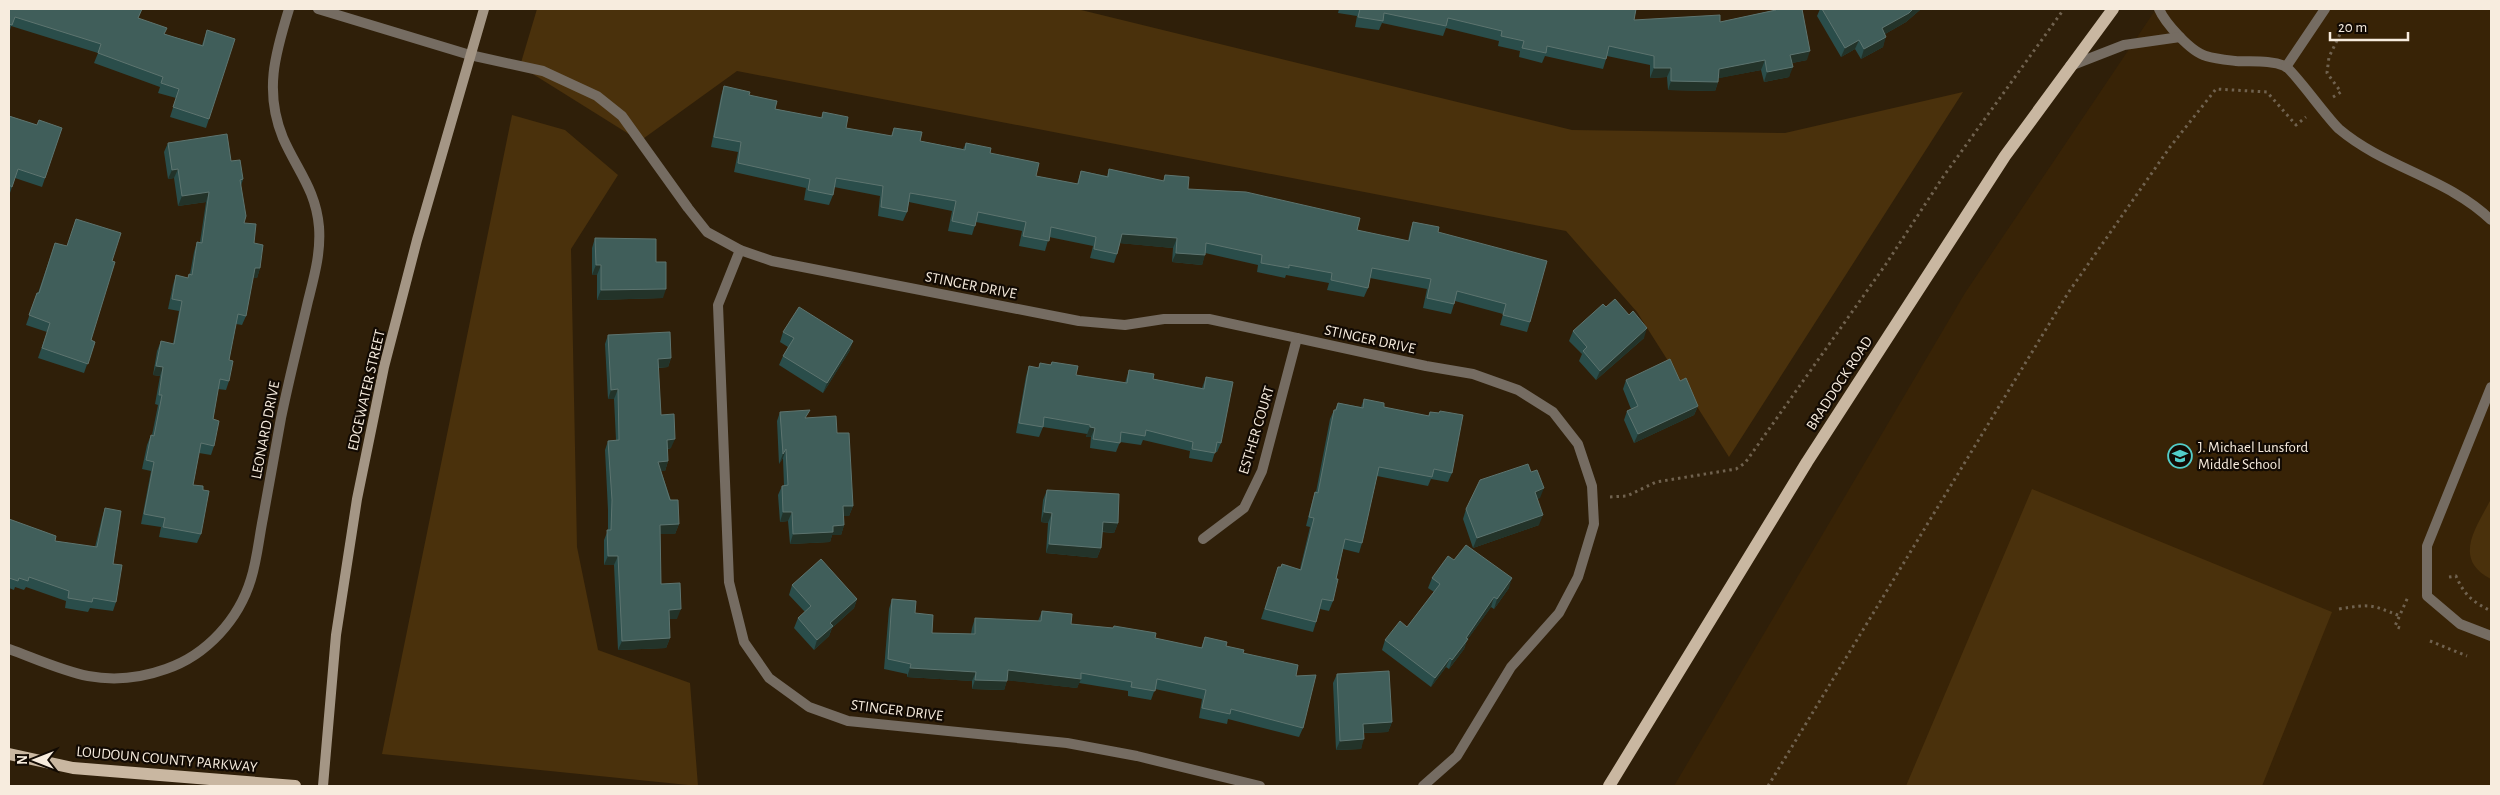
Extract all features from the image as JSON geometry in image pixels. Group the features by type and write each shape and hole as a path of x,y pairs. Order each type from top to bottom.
{"main road":[{"name":"BRADDOCK ROAD","path":"1609,786 1807,462 2005,156 2113,9"},
{"name":"LOUDOUN COUNTY PARKWAY","path":"9,754 73,768 295,786"}],"street":[{"name":"LEONARD DRIVE","path":"9,649 87,676 118,679 148,675 176,665 203,649 225,628 239,607 252,578 282,417 318,258 319,227 313,197 302,171 284,138 275,111 272,82 275,53 289,9"},
{"name":"STINGER DRIVE","path":"318,9 470,55 543,71 597,96 622,116 707,232 740,250 772,261 1079,321 1125,325 1164,319 1209,319 1426,366 1473,374 1518,390 1553,412 1578,444 1592,486 1594,524 1578,577 1560,613 1511,667 1457,756 1423,786"},
{"name":"EDGEWATER STREET","path":"323,786 336,635 359,490 384,367 410,267 484,9"},
{"path":"2159,9 2180,37 2204,56 2237,61 2260,60 2286,67 2318,108 2338,128 2364,148 2456,192 2491,220"},
{"path":"2286,67 2326,9"},
{"path":"2070,66 2124,45 2180,37"},
{"name":"STINGER DRIVE","path":"740,250 718,305 729,582 744,642 769,678 808,707 848,722 1066,744 1137,756 1260,786"},
{"name":"ESTHER COURT","path":"1203,539 1244,508 1262,472 1297,338"},
{"path":"2491,387 2426,546 2426,570 2427,596 2460,624 2491,636"}],"path":[{"path":"1593,498 1627,496 1656,482 1736,469 1745,464 1886,264 1948,169 2064,9"},
{"path":"1768,786 2068,293 2170,147 2216,89 2267,92 2296,125 2341,92 2327,73 2329,57 2342,30"},
{"path":"2449,577 2456,576 2462,591 2472,601 2491,611"},
{"path":"2400,628 2395,626 2410,592"},
{"path":"2338,609 2361,604 2372,605 2400,616"},
{"path":"2430,641 2467,656"}],"shaded area":[{"path":"537,9 1077,9 1572,130 1785,133 1963,92 1729,457 1637,312 1566,231 737,71 640,141 520,66"},
{"name":"J. Michael Lunsford Middle School","path":"2156,9 2491,9 2491,786 1674,786 1965,293"},
{"path":"512,115 565,130 618,175 571,249 577,547 598,650 690,683 698,786 382,754"},
{"path":"2032,489 2332,612 2262,786 1906,786"},
{"path":"2491,499 2491,579 2479,571 2472,562 2470,553 2474,532"}],"building":[{"path":"9,9 142,9 138,18 167,28 164,34 203,46 207,30 235,39 209,119 173,107 179,89 161,83 163,77 98,53 101,44 15,17 12,25 9,24"},
{"path":"1360,9 1636,9 1634,20 1720,15 1720,22 1776,9 1802,9 1810,51 1790,55 1793,67 1767,72 1765,60 1719,69 1718,82 1671,81 1671,68 1654,68 1654,56 1609,46 1606,59 1547,46 1546,53 1522,48 1524,41 1501,36 1502,31 1448,18 1446,26 1384,13 1383,21 1358,17"},
{"path":"1822,9 1913,9 1882,28 1886,37 1864,49 1859,40 1845,48"},
{"path":"724,86 750,92 749,95 777,101 775,109 822,118 823,112 848,117 846,128 892,136 894,128 922,132 920,141 965,150 966,143 991,148 990,153 1039,163 1036,176 1078,184 1081,171 1108,177 1109,169 1164,181 1165,175 1189,177 1188,189 1246,192 1360,218 1357,230 1409,241 1413,222 1439,227 1438,232 1547,261 1530,322 1503,315 1506,304 1457,291 1454,304 1427,298 1431,279 1372,268 1368,288 1331,280 1332,273 1289,265 1289,268 1261,263 1262,255 1206,243 1205,255 1176,253 1177,238 1122,234 1117,254 1094,249 1096,237 1051,227 1049,241 1023,236 1026,222 978,212 975,226 952,221 956,201 910,193 907,212 881,207 883,186 836,178 833,195 808,190 810,179 738,163 741,142 714,137"},
{"path":"9,116 37,125 39,120 62,128 45,178 18,169 12,187 9,185"},
{"path":"227,134 231,161 240,160 243,179 240,180 246,216 244,223 256,224 254,243 263,245 260,268 255,268 246,316 238,314 229,360 233,361 229,381 220,379 213,419 219,421 214,446 201,443 193,485 203,486 203,490 209,491 201,534 163,527 165,518 144,514 154,462 146,460 151,435 154,436 162,395 159,395 163,367 156,366 161,341 174,344 182,301 172,299 176,275 188,278 189,274 192,275 197,242 202,243 209,192 182,196 178,169 172,170 168,143"},
{"path":"76,219 121,233 112,261 115,262 91,340 95,342 88,364 42,348 50,323 29,315 37,293 39,293 55,243 67,246"},
{"path":"595,238 656,239 656,262 666,262 666,289 601,290 601,265 596,265"},
{"path":"1615,299 1629,315 1633,311 1647,328 1600,371 1583,351 1587,347 1573,331 1603,304 1606,307"},
{"path":"799,307 853,341 827,383 783,356 794,338 783,332"},
{"path":"670,332 671,358 658,359 661,415 674,414 675,439 667,440 668,461 658,462 670,500 678,500 679,524 660,525 661,584 680,583 681,609 669,610 670,638 622,641 618,556 608,556 607,530 611,530 612,500 608,441 619,440 618,389 611,390 608,335"},
{"path":"1670,359 1680,381 1686,378 1698,406 1638,434 1627,411 1638,406 1626,380"},
{"path":"1052,362 1078,366 1076,375 1127,383 1129,370 1154,374 1153,379 1204,389 1206,377 1233,382 1221,443 1217,442 1215,453 1192,449 1193,442 1146,430 1145,436 1121,432 1120,443 1093,439 1095,428 1090,427 1090,425 1044,417 1043,427 1019,423 1029,366 1039,368 1040,363 1051,365"},
{"path":"1364,399 1384,403 1384,407 1429,416 1430,412 1439,413 1440,411 1463,415 1452,473 1434,469 1432,477 1379,467 1362,543 1345,539 1333,601 1322,599 1316,622 1265,609 1278,567 1281,567 1282,564 1301,570 1314,518 1309,517 1315,492 1318,493 1334,410 1336,410 1338,403 1363,408"},
{"path":"810,410 805,418 836,416 837,433 849,433 853,506 843,506 844,525 833,526 833,532 793,534 792,512 783,512 782,486 788,485 786,449 783,454 780,412"},
{"path":"1528,464 1531,472 1537,470 1544,488 1535,492 1543,515 1477,538 1466,509 1480,480"},
{"path":"1047,490 1119,494 1118,523 1103,522 1101,548 1049,544 1052,513 1044,512"},
{"path":"105,508 121,511 113,564 122,565 116,602 93,598 92,602 68,598 69,591 29,577 28,581 19,578 18,581 9,578 9,519 56,536 55,541 97,547"},
{"path":"1466,545 1512,578 1497,599 1494,597 1466,638 1468,639 1435,678 1385,640 1400,621 1407,627 1440,584 1432,578 1448,556 1454,560"},
{"path":"821,559 857,599 830,623 833,626 817,640 798,618 811,606 792,585"},
{"path":"892,599 916,601 915,613 933,615 932,633 975,634 975,618 1041,621 1042,611 1072,614 1071,624 1113,628 1114,626 1156,633 1155,638 1202,648 1205,637 1227,642 1226,646 1244,650 1243,653 1298,665 1296,676 1316,675 1303,728 1231,709 1230,714 1202,708 1206,690 1157,679 1155,691 1131,687 1132,682 1081,673 1081,679 1008,670 1007,681 975,680 976,672 910,668 911,664 888,659"},
{"path":"1389,671 1392,722 1363,724 1364,739 1340,741 1337,674"}],"place":[{"name":"J. Michael Lunsford Middle School","path":"2180,456"}]}
